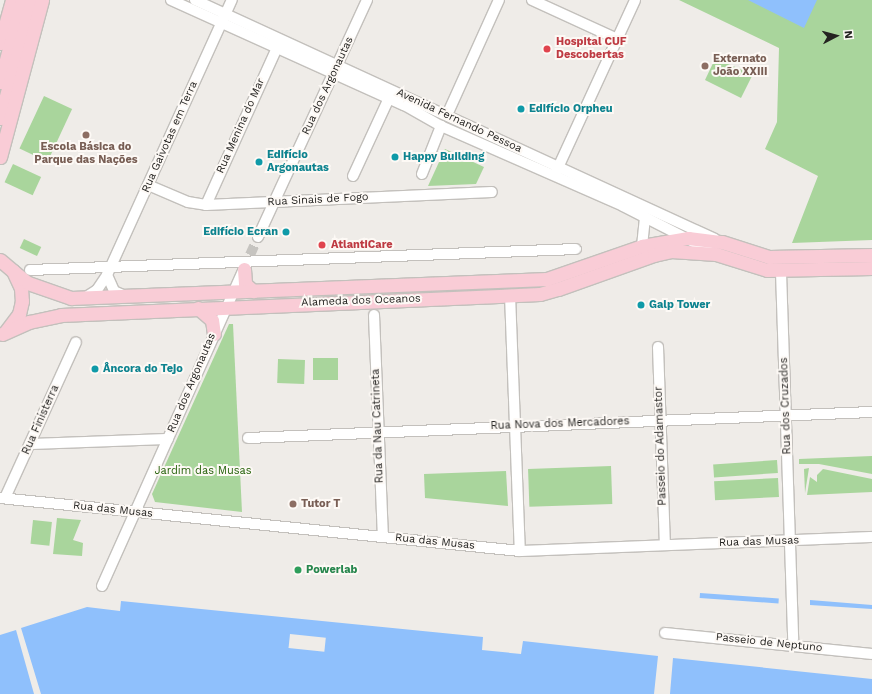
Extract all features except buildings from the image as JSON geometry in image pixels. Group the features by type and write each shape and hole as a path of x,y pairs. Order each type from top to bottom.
{"main road":[{"path":"0,43 12,0"},
{"path":"0,82 22,0"},
{"path":"0,118 32,0"},
{"path":"0,157 42,0"},
{"name":"Alameda dos Oceanos","path":"1,259 28,283 44,290 71,298 547,279 642,246 688,232 769,257 872,255"},
{"name":"Alameda dos Oceanos","path":"1,335 29,322 53,316 226,306 510,295 554,291 654,255 685,251 716,254 752,266 781,272 872,268"},
{"path":"247,262 245,284 253,291"},
{"path":"1,335 13,325 22,301 21,288 13,271"},
{"path":"198,308 212,320 214,334"}],"street":[{"name":"Avenida Fernando Pessoa","path":"172,0 224,18 338,65 447,115 645,217 688,232"},
{"name":"Avenida Fernando Pessoa","path":"195,0 276,48 333,75 389,98 441,126 557,171 688,232"},
{"name":"Rua Gaivotas em Terra","path":"84,297 98,290 108,271 232,0"},
{"name":"Rua dos Argonautas","path":"258,237 367,0"},
{"path":"447,115 499,0"},
{"path":"532,0 617,39"},
{"path":"557,171 635,0"},
{"name":"Rua Menina do Mar","path":"206,205 276,48"},
{"path":"353,176 389,98"},
{"path":"422,174 441,126"},
{"name":"Rua Sinais de Fogo","path":"148,185 188,202 206,205 492,192"},
{"path":"642,246 645,217"},
{"path":"685,251 688,232"},
{"name":"Alameda dos Oceanos","path":"688,232 716,254"},
{"path":"30,270 108,271 247,262 576,249"},
{"name":"Rua dos Argonautas","path":"102,586 247,262"},
{"path":"108,271 114,291 123,296"},
{"name":"Rua dos Cruzados","path":"781,272 792,639"},
{"path":"510,295 520,551"},
{"name":"Rua da Nau Catrineta","path":"374,315 383,536"},
{"name":"Rua Finisterra","path":"2,498 30,444 76,342"},
{"name":"Passeio do Adamastor","path":"658,347 665,545"},
{"name":"Rua Nova dos Mercadores","path":"248,438 872,412"},
{"path":"30,444 168,439"},
{"name":"Rua das Musas","path":"2,498 520,551 872,537"},
{"name":"Passeio de Neptuno","path":"665,633 872,654"}],"green space":[{"path":"679,0 872,0 872,240 792,243 818,176 765,149 777,122 779,48"},
{"path":"715,59 753,74 741,98 705,80"},
{"path":"44,96 72,109 48,162 19,149"},
{"path":"445,149 484,167 476,184 428,186"},
{"path":"13,164 41,177 33,195 5,182"},
{"path":"24,239 41,247 37,256 20,248"},
{"name":"Jardim das Musas","path":"229,324 233,324 242,512 155,502 152,494"},
{"path":"313,358 338,358 338,380 313,380"},
{"path":"278,359 305,360 304,384 277,383"},
{"path":"872,456 872,474 819,464 799,464 799,459"},
{"path":"777,460 778,473 714,477 713,464"},
{"path":"611,466 612,504 529,507 528,469"},
{"path":"809,468 805,493 804,469"},
{"path":"823,469 872,479 872,492 807,495 810,477 817,482 817,475"},
{"path":"506,471 508,506 425,498 424,474"},
{"path":"778,478 779,497 715,500 714,481"},
{"path":"57,518 81,520 73,540 83,543 82,556 53,554"},
{"path":"33,520 52,522 49,546 30,544"}],"water":[{"path":"748,0 817,0 804,28"},
{"path":"700,593 779,599 778,603 700,598"},
{"path":"810,600 872,605 872,609 810,605"},
{"path":"121,601 483,637 482,650 521,654 523,641 658,656 654,694 41,694 21,628 87,607 120,611"},
{"path":"16,630 34,694 0,694 0,635"},
{"path":"673,658 872,679 872,694 670,694"}],"pier":[{"path":"290,634 326,638 324,652 289,648"}],"tunnel":[{"path":"250,255 258,237"}],"place":[{"name":"Hospital CUF Descobertas","path":"547,49"},
{"name":"Externato João XXIII","path":"705,66"},
{"name":"Edifício Orpheu","path":"521,109"},
{"name":"Escola Básica do Parque das Nações","path":"86,135"},
{"name":"Happy Building","path":"395,157"},
{"name":"Edifício Argonautas","path":"259,162"},
{"name":"Edifício Ecran","path":"286,232"},
{"name":"AtlantiCare","path":"322,245"},
{"name":"Galp Tower","path":"641,305"},
{"name":"Âncora do Tejo","path":"95,369"},
{"name":"Tutor T","path":"293,504"},
{"name":"Powerlab","path":"298,570"}]}
